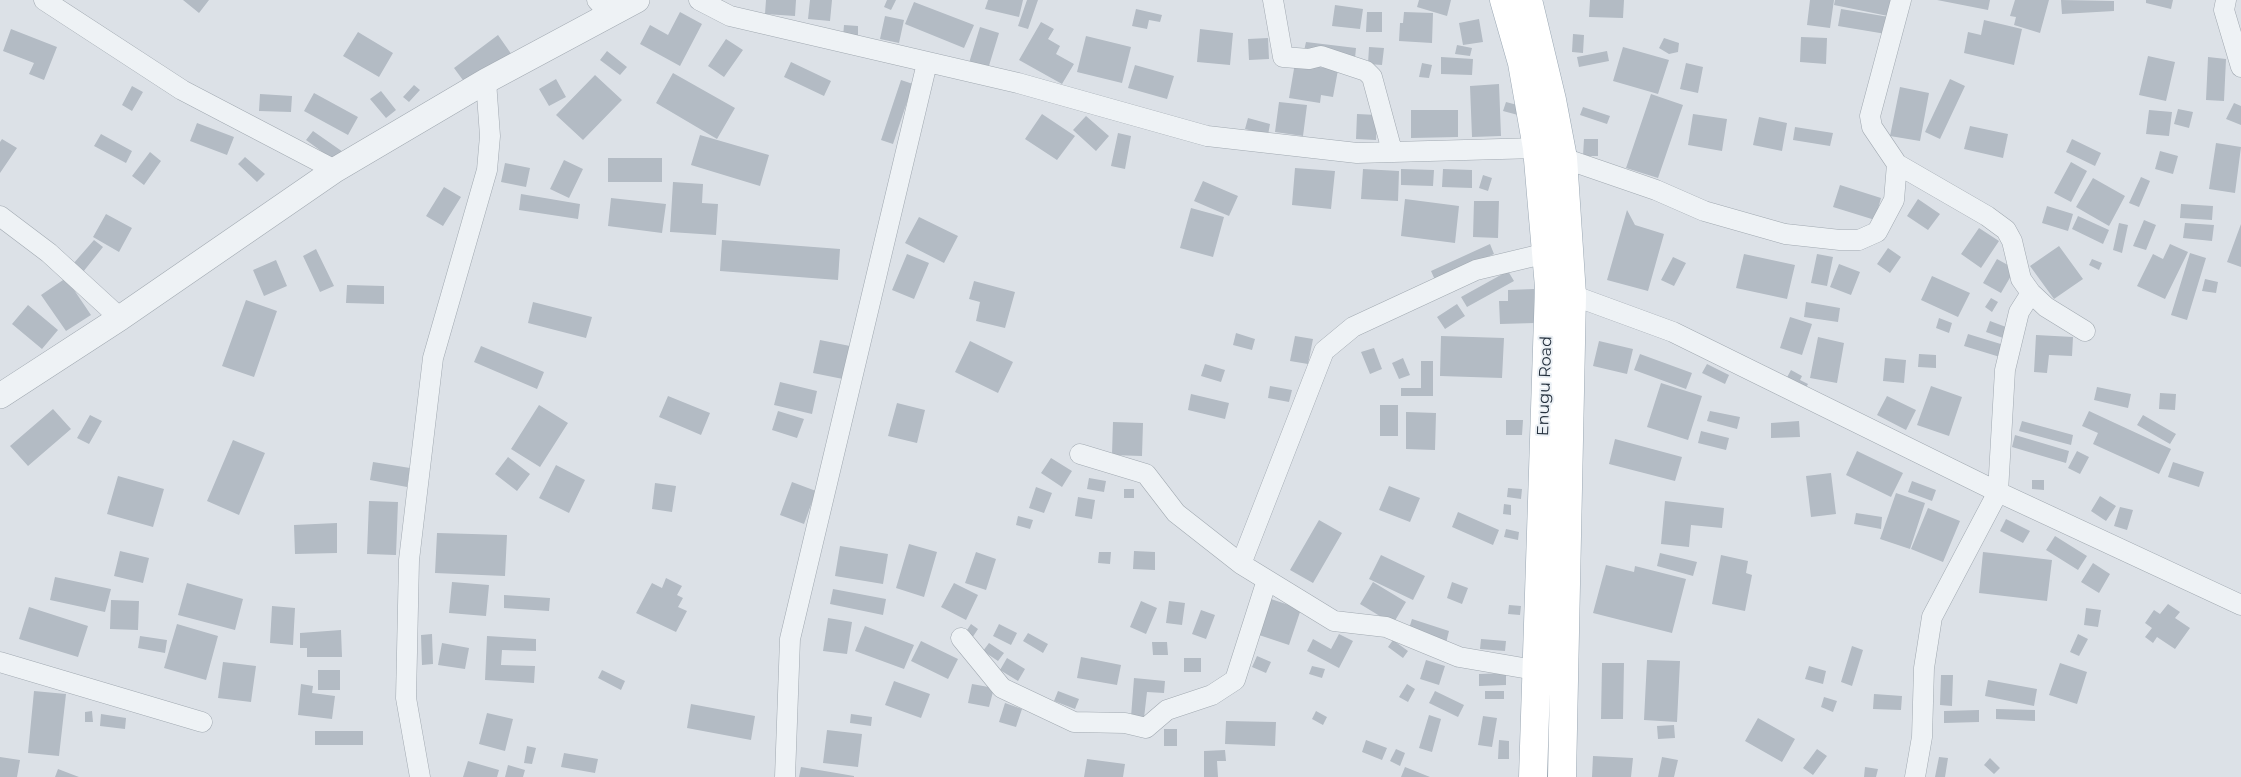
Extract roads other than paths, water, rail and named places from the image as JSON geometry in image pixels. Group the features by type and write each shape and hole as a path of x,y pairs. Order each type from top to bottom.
{"main road":[{"name":"Enugu Road","path":"1504,0 1522,63 1537,148 1549,287 1533,777"},
{"path":"1528,0 1552,100 1563,158 1572,295 1562,777"}],"street":[{"path":"44,0 182,90 335,170"},
{"path":"0,396 120,318 335,170 486,81 604,7 637,0"},
{"path":"699,0 730,16 927,63 1018,82 1207,136 1357,153 1537,148"},
{"path":"1273,0 1284,57 1309,59 1321,56 1366,71 1372,77 1392,152"},
{"path":"1901,0 1870,116 1872,127 1897,164 1987,216 2006,230 2012,241 2021,279 2031,293 2046,306 2085,330"},
{"path":"2226,0 2224,10 2241,67"},
{"path":"785,777 790,639 927,63"},
{"path":"420,777 406,698 409,560 433,358 487,170 490,136 486,81"},
{"path":"1563,158 1656,190 1704,212 1785,234 1840,240 1859,240 1877,232 1894,200 1897,164"},
{"path":"0,216 49,254 120,318"},
{"path":"1241,564 1324,351 1353,327 1476,270 1547,253"},
{"path":"1915,777 1922,737 1924,668 1932,617 1998,492 2005,370 2019,312 2031,293"},
{"path":"1572,295 1672,332 1998,492 2241,605"},
{"path":"1080,454 1146,474 1176,514 1241,564 1334,620 1386,626 1459,657 1535,670"},
{"path":"961,638 1002,688 1074,722 1125,723 1146,728 1167,710 1212,695 1235,680 1267,580"},
{"path":"0,662 202,722"}]}
